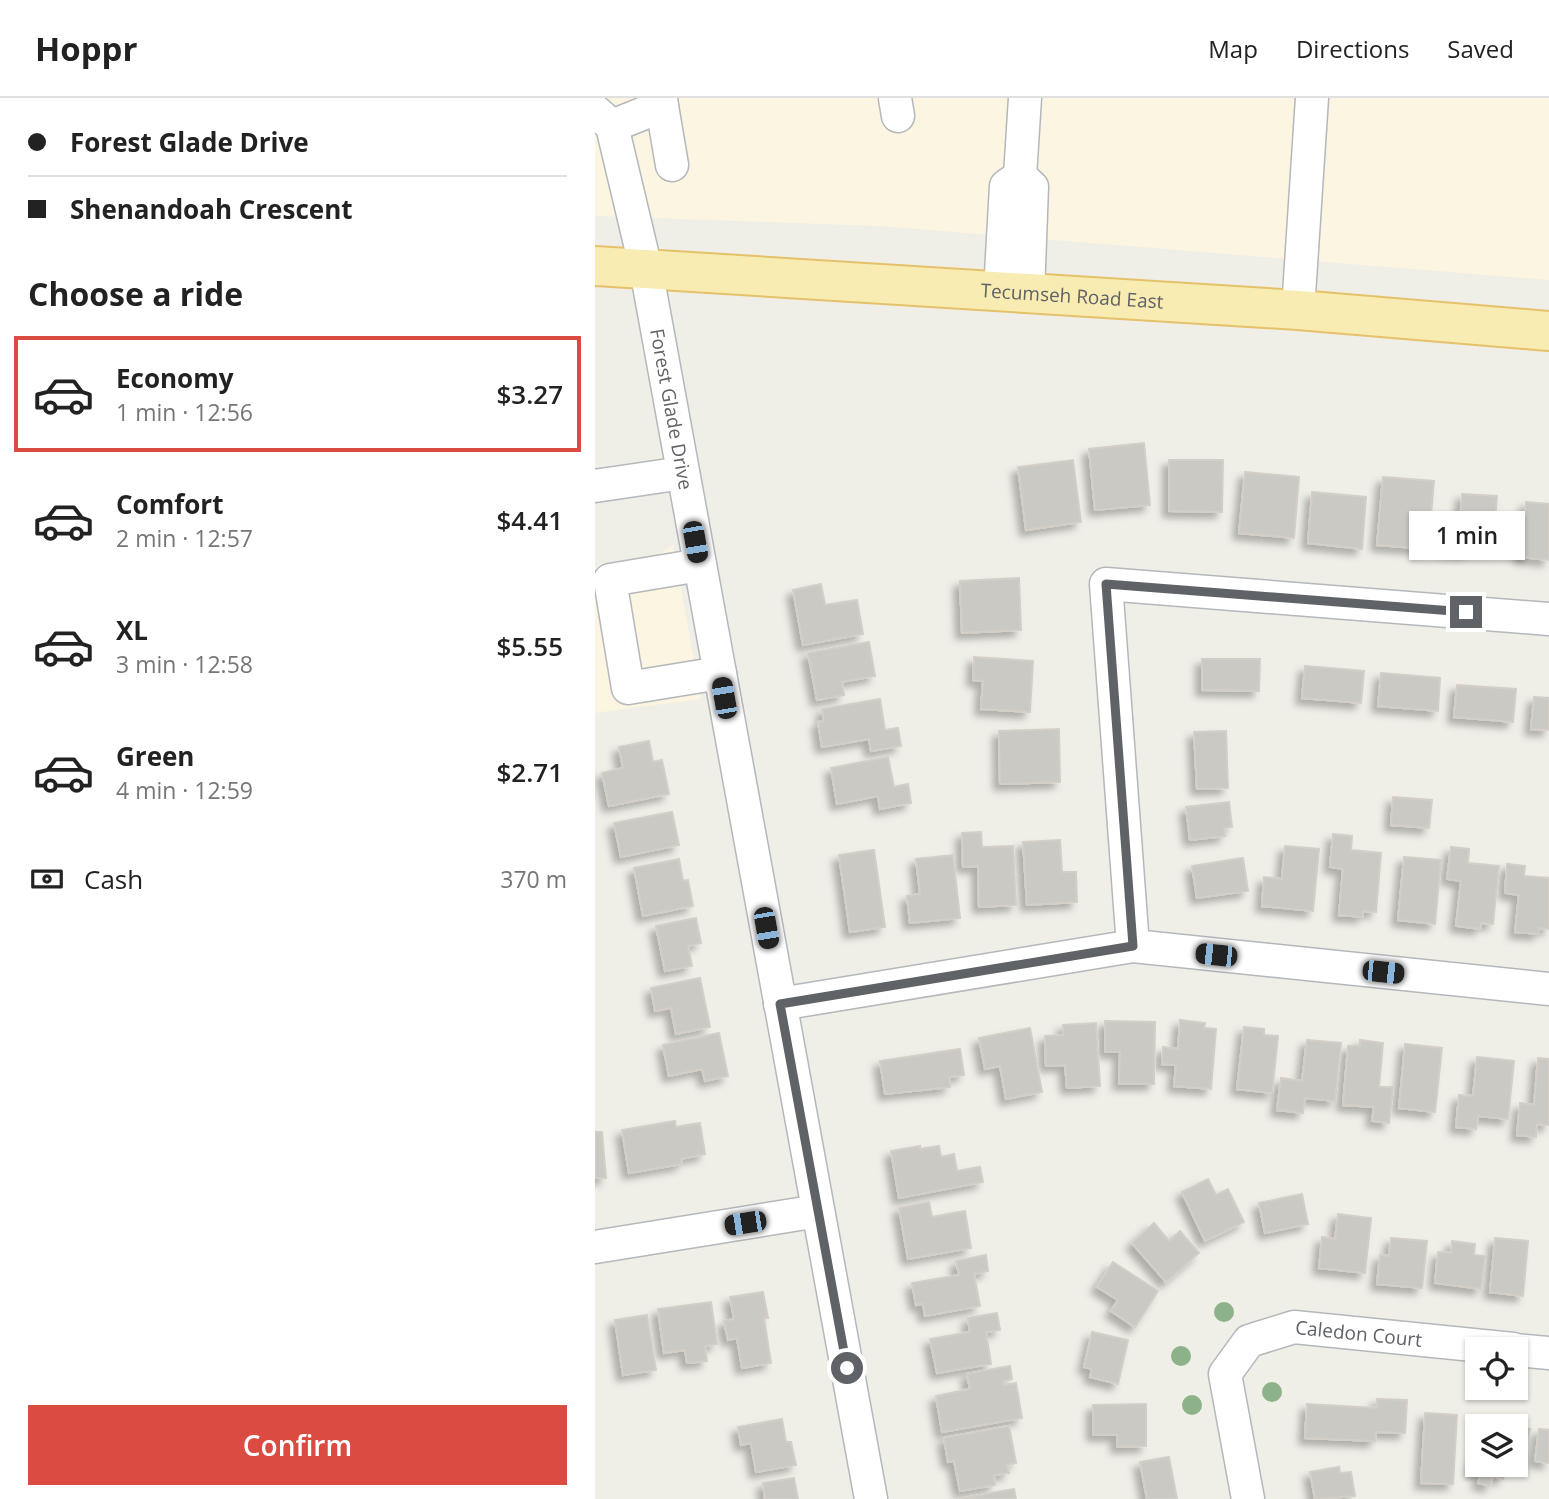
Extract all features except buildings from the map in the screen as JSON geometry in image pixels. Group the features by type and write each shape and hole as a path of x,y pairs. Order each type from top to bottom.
{"main road":[{"name":"Tecumseh Road East","path":"595,266 1298,310 1549,331"}],"street":[{"path":"1014,292 1032,187 1020,176 1025,98"},
{"path":"1298,310 1312,98"},
{"path":"603,119 661,102 672,165"},
{"name":"Forest Glade Drive","path":"603,119 646,269 871,1499"},
{"path":"595,486 683,473"},
{"path":"700,565 610,580 628,688 720,673"},
{"path":"1133,946 1106,584 1549,618"},
{"path":"780,1004 1133,946 1549,989"},
{"path":"595,1247 818,1211"},
{"name":"Caledon Court","path":"1248,1499 1225,1374 1249,1341 1294,1327 1465,1344"},
{"name":"Caledon Court","path":"1528,1351 1549,1353"}],"shaded area":[{"path":"595,98 1549,98 1549,280 879,226 595,216"},
{"path":"673,545 701,699 595,713 595,567 651,559"}],"route":[{"path":"847,1368 780,1004 1133,946 1106,584 1466,612"}]}
